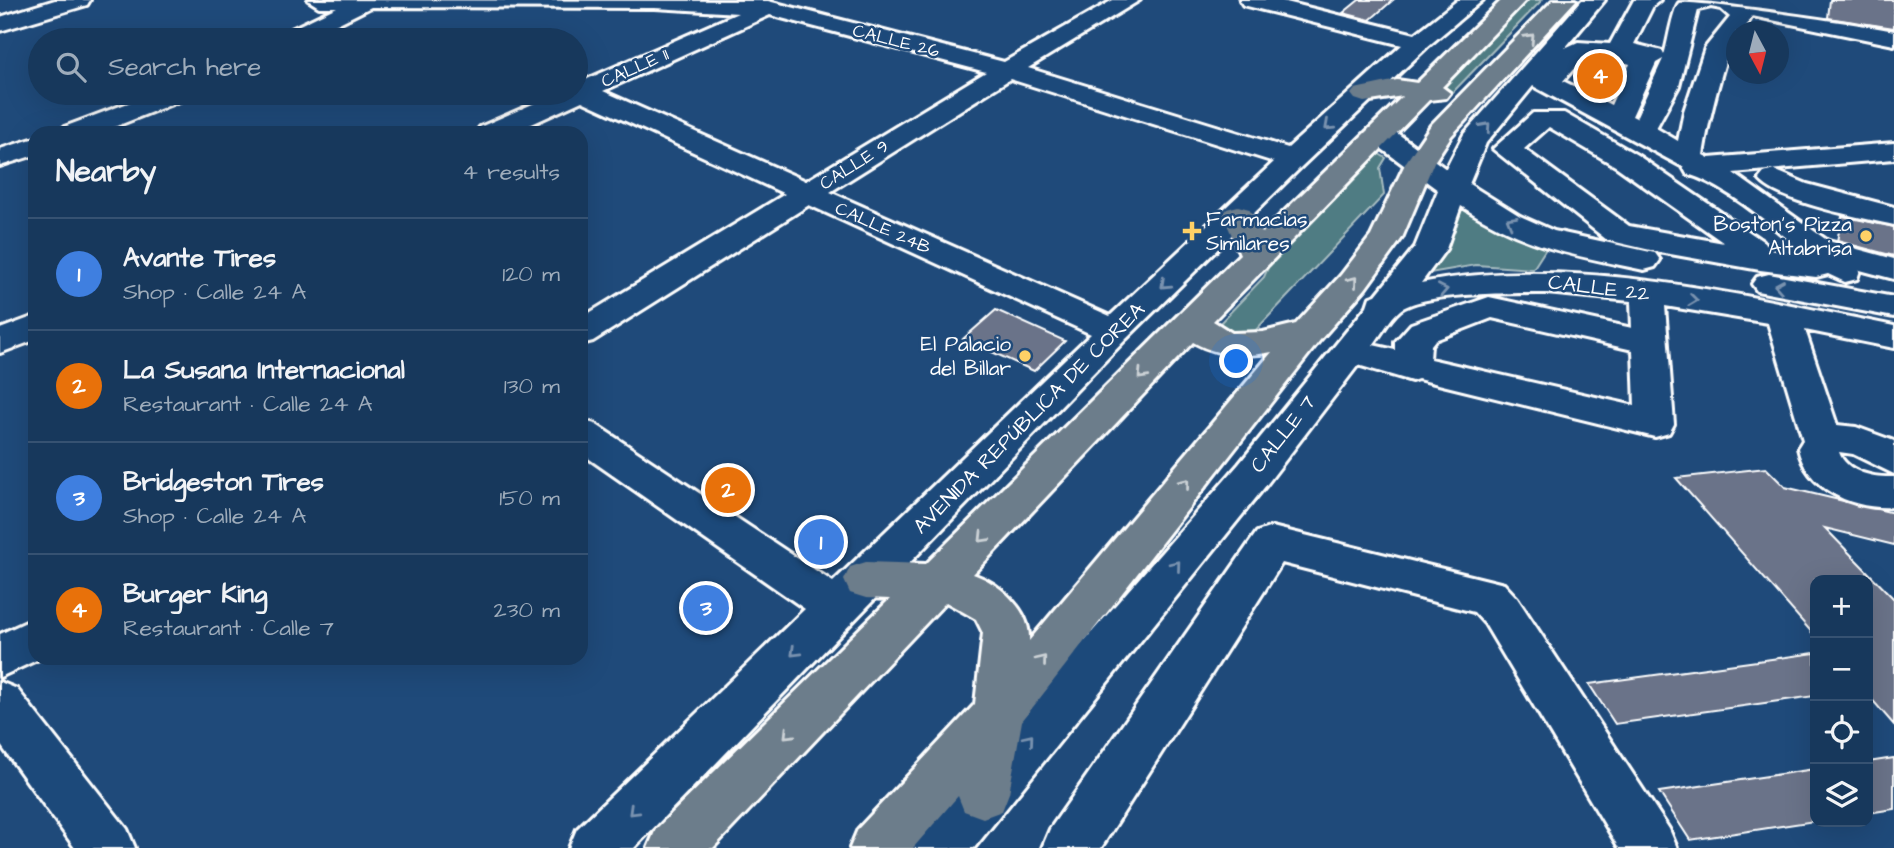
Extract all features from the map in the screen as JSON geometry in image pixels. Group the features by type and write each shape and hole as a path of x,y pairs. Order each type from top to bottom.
{"main road":[{"path":"675,848 1257,256 1515,0"},
{"path":"877,848 999,713 1308,332 1353,282 1386,239 1420,162 1441,131 1564,0"},
{"path":"1364,94 1387,89 1422,90 1468,104"},
{"path":"1238,215 1257,256"},
{"path":"1194,322 1211,340 1233,345 1253,345 1308,332"},
{"path":"853,595 939,582 966,590 992,606 1006,633 999,713 983,793"}],"street":[{"path":"0,24 79,0"},
{"name":"CALLE 26","path":"319,0 655,0 774,4 1007,70 1293,159"},
{"path":"311,28 366,0"},
{"name":"CALLE 9","path":"588,329 1007,70 1129,0"},
{"path":"1251,0 1427,36"},
{"name":"AVENIDA REPÚBLICA DE COREA","path":"596,848 853,595 1114,331 1238,215 1293,159 1427,36 1472,0"},
{"name":"CALLE 7","path":"939,848 1253,474 1430,248 1474,140 1534,81 1594,0"},
{"path":"1649,0 1642,4 1623,47 1676,61"},
{"path":"1660,0 1713,4 1894,38"},
{"name":"CALLE 11","path":"588,88 774,4"},
{"path":"1630,124 1655,112 1676,61 1713,4"},
{"path":"1701,166 1717,48 1713,4"},
{"path":"1384,17 1427,36"},
{"path":"1534,81 1578,49 1596,48 1641,59 1644,61 1630,124"},
{"path":"1534,81 1630,124 1701,166 1819,270 1887,306"},
{"path":"1534,81 1610,128 1701,166 1766,171 1893,163"},
{"name":"CALLE 24B","path":"588,96 1114,331"},
{"path":"123,126 158,105"},
{"name":"CALLE 11","path":"504,126 550,105"},
{"path":"1760,260 1752,249 1627,161 1555,119 1542,119 1507,149 1618,233 1760,260 1819,270 1894,269"},
{"name":"CALLE 22","path":"1380,134 1453,186 1528,231 1557,242 1819,270 1887,306"},
{"path":"0,158 28,148"},
{"path":"1701,166 1766,171 1866,154 1893,163"},
{"path":"1766,171 1797,190 1894,216"},
{"path":"1550,281 1557,242"},
{"name":"CALLE 22","path":"1308,332 1385,303 1454,287 1550,281 1783,314 1894,337"},
{"path":"1348,351 1412,369 1655,424 1647,293"},
{"path":"1412,369 1413,342 1423,332 1489,307 1650,343"},
{"path":"1783,314 1823,442 1819,456 1833,473 1860,488 1894,492"},
{"path":"0,342 28,330"},
{"path":"588,439 853,595"},
{"path":"1823,442 1831,439 1856,441 1894,460"},
{"path":"1069,848 1272,544 1488,597 1501,611 1650,848"},
{"path":"0,657 28,642"},
{"path":"0,704 108,848"}],"green space":[{"path":"1525,0 1542,0 1452,93 1437,88"},
{"path":"1374,151 1386,158 1380,168 1384,195 1253,333 1238,334 1226,331 1220,323 1264,277 1278,245"},
{"path":"1458,197 1547,247 1533,269 1476,265 1430,273 1424,271 1438,254 1452,229"}],"building":[{"path":"1359,0 1393,0 1370,20 1343,13"},
{"path":"1830,0 1894,0 1894,28 1828,18"},
{"path":"1589,58 1626,66 1610,97 1574,84"},
{"name":"Boston's Pizza Altabrisa","path":"1842,216 1894,227 1894,256 1837,241"},
{"name":"El Palacio del Billar","path":"996,310 1065,341 1034,371 963,339"},
{"path":"1766,468 1785,487 1894,513 1894,545 1825,528 1871,575 1810,575 1810,630 1676,478"},
{"path":"1873,577 1894,599 1894,725 1873,701"},
{"path":"1810,654 1810,697 1615,724 1589,684"},
{"path":"1894,758 1894,809 1873,812 1873,761"},
{"path":"1810,770 1810,822 1690,840 1659,792"}],"place":[{"name":"Burger King","path":"1600,76"},
{"name":"Farmacias Similares","path":"1192,231"},
{"name":"Boston's Pizza Altabrisa","path":"1866,236"},
{"name":"El Palacio del Billar","path":"1025,356"},
{"name":"La Susana Internacional","path":"728,490"},
{"name":"Avante Tires","path":"821,542"},
{"name":"Bridgeston Tires","path":"706,608"}]}
